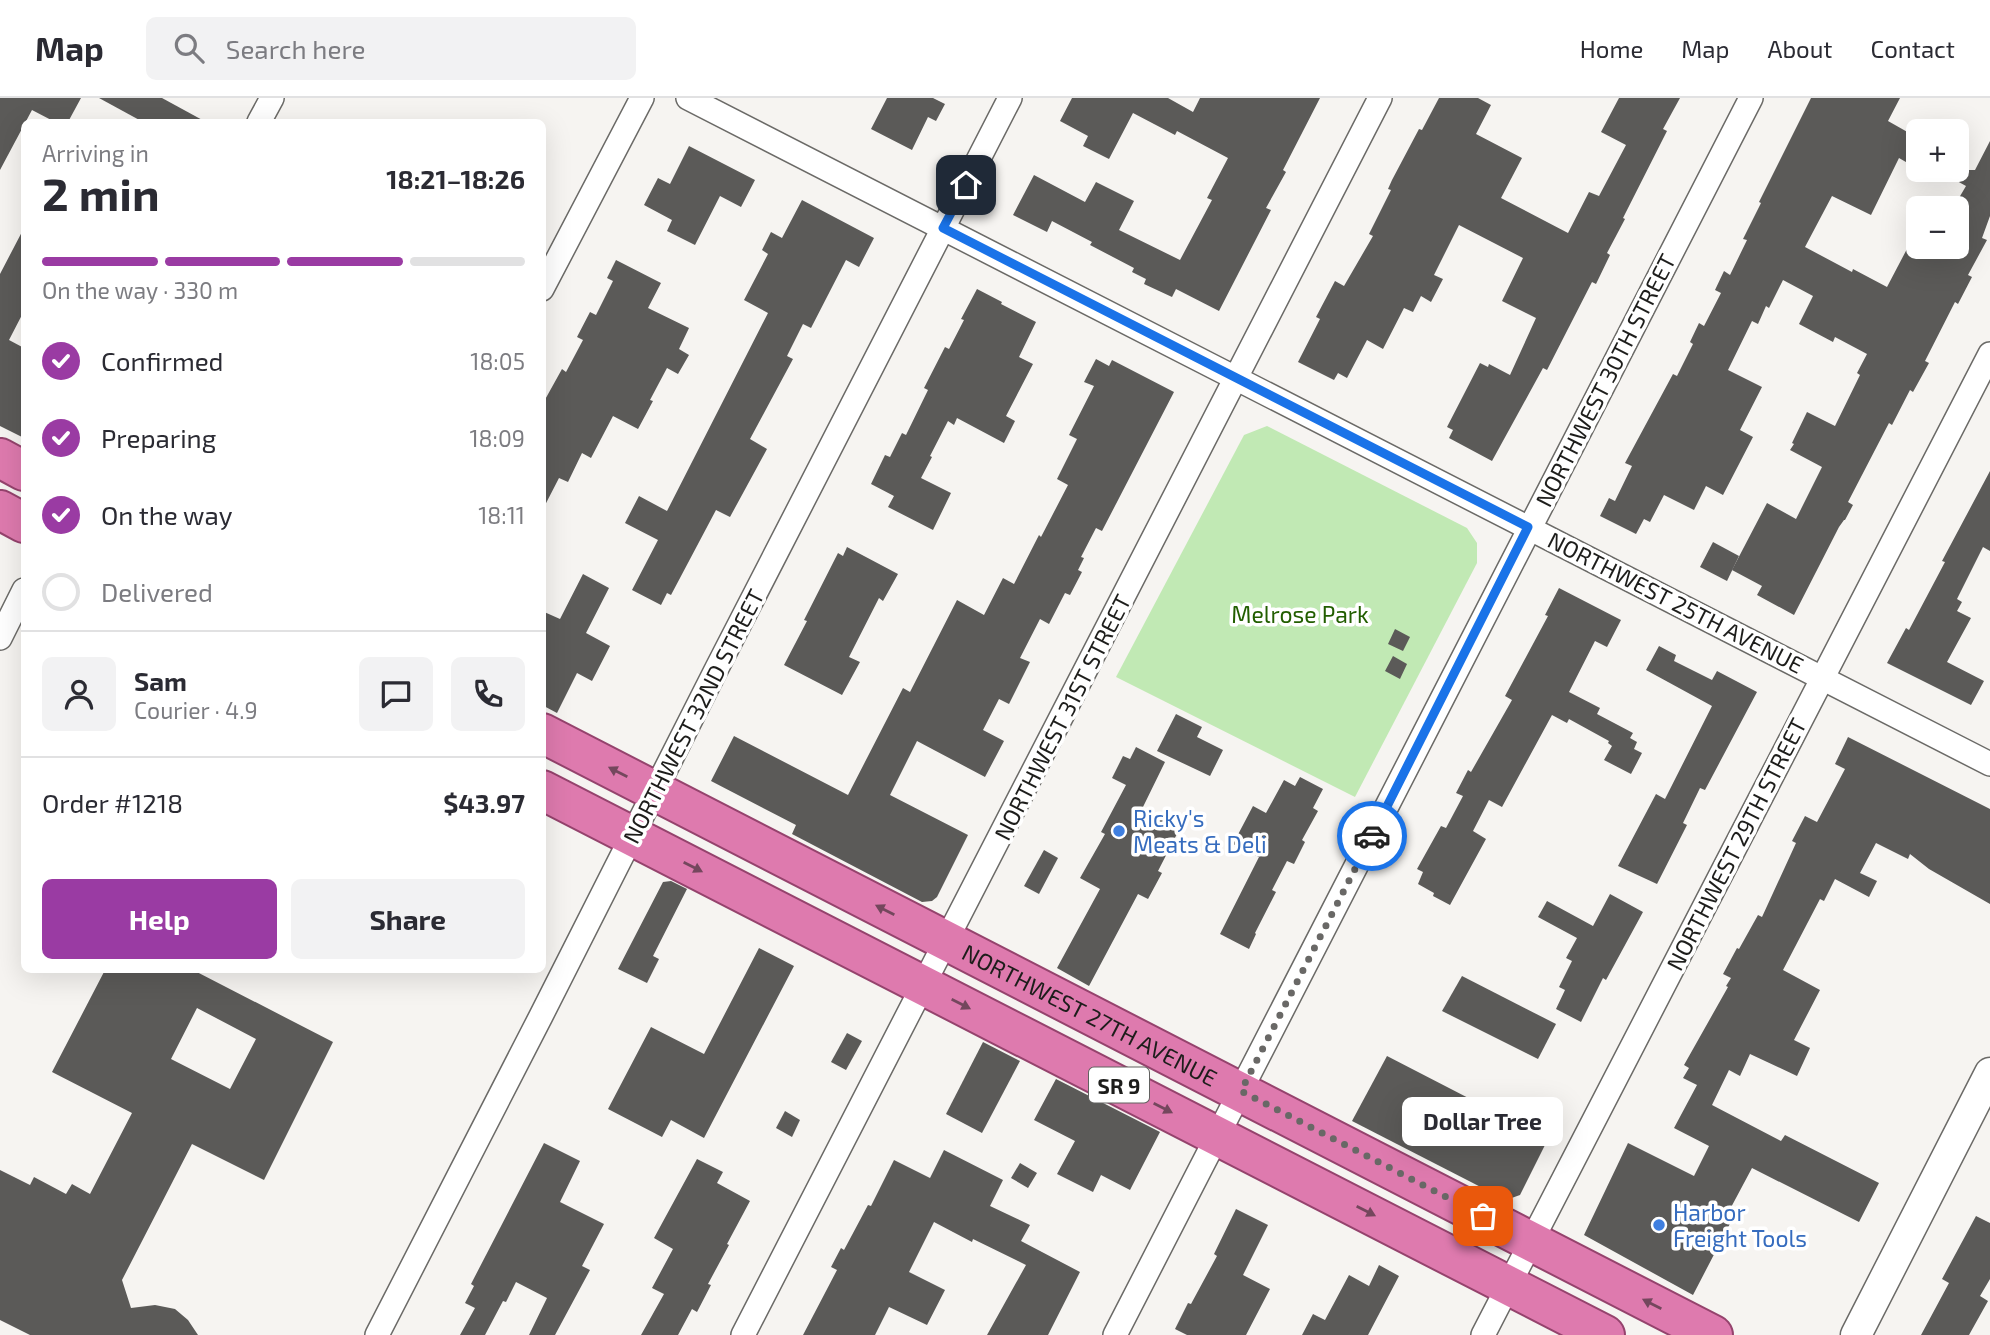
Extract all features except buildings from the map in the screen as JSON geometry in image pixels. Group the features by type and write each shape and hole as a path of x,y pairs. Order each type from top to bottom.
{"highway":[{"path":"0,458 21,469"},
{"path":"0,510 21,521"},
{"name":"NORTHWEST 27TH AVENUE","path":"546,735 1713,1335"},
{"name":"SR 9","path":"546,792 1605,1335"}],"street":[{"path":"261,119 272,98"},
{"path":"546,281 642,98"},
{"name":"NORTHWEST 25TH AVENUE","path":"688,98 1990,764"},
{"name":"NORTHWEST 32ND STREET","path":"377,1335 1010,98"},
{"name":"NORTHWEST 31ST STREET","path":"743,1335 1380,98"},
{"name":"NORTHWEST 30TH STREET","path":"1115,1335 1528,527 1751,98"},
{"name":"NORTHWEST 29TH STREET","path":"1483,1335 1990,354"},
{"path":"0,638 21,596"},
{"path":"1856,1335 1990,1073"}],"green space":[{"name":"Melrose Park","path":"1267,426 1467,528 1477,543 1477,563 1355,797 1116,677 1244,435"}],"way so far":[{"path":"1372,836 1241,1091 1483,1216"}],"place":[{"name":"Ricky's Meats & Deli","path":"1119,831"},
{"name":"Dollar Tree","path":"1483,1216"},
{"name":"Harbor Freight Tools","path":"1659,1225"}],"route":[{"path":"966,185 943,228 1528,527 1372,836"}]}
